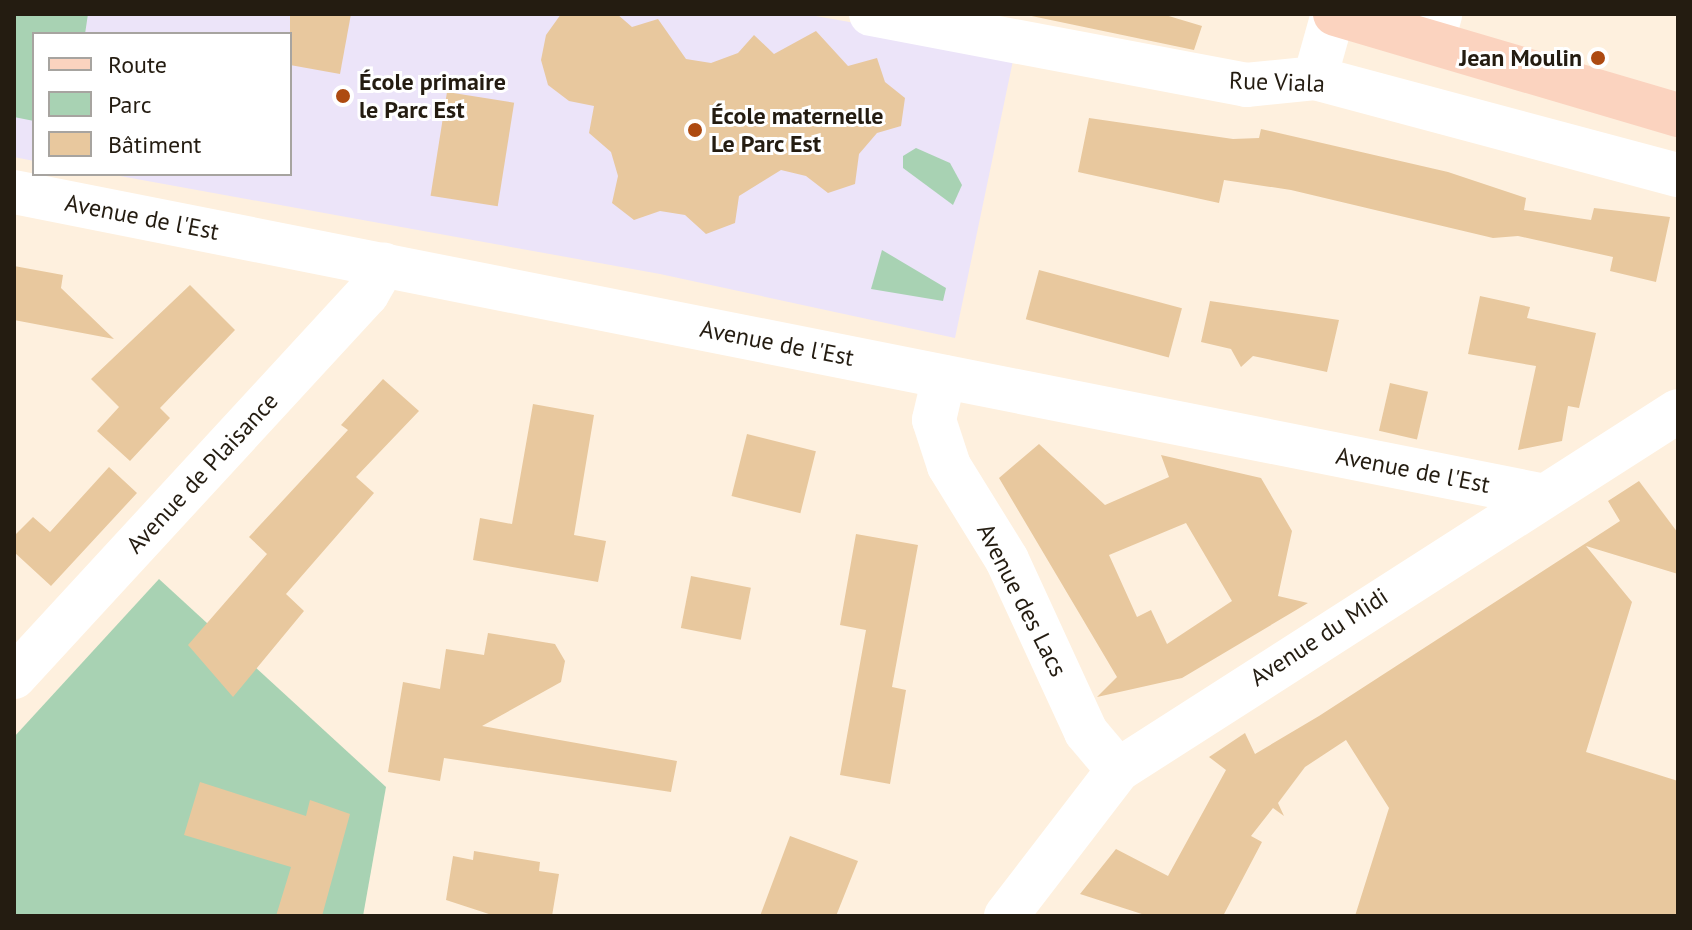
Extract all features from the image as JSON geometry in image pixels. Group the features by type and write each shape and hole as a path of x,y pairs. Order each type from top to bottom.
{"main road":[{"path":"1334,14 1437,28 1678,115"}],"street":[{"name":"Rue Viala","path":"871,14 1246,85 1315,78 1678,175"},
{"path":"1315,78 1334,14"},
{"name":"Avenue de l'Est","path":"14,192 1540,495"},
{"name":"Avenue de Plaisance","path":"14,677 367,294 384,264"},
{"name":"Avenue des Lacs","path":"944,377 934,420 949,466 1007,560 1086,732 1118,770"},
{"name":"Avenue du Midi","path":"1006,916 1118,770 1540,495 1678,411"}],"shaded area":[{"name":"École maternelle Le Parc Est","path":"14,14 804,14 1015,51 955,338 660,274 120,176 292,176 292,32 32,32 32,161 14,157"}],"green space":[{"path":"14,14 88,14 85,32 32,32 32,121 14,117"},
{"path":"916,148 950,163 962,185 953,205 903,168 903,156"},
{"path":"882,250 946,288 943,301 871,289"},
{"path":"159,579 386,787 363,916 14,916 14,737"}],"building":[{"path":"290,14 351,14 340,74 292,65"},
{"path":"561,14 617,14 632,27 658,19 686,59 711,63 738,53 754,35 774,54 816,31 848,66 877,58 885,82 905,98 901,126 877,133 859,154 855,184 828,193 806,176 781,170 739,196 735,223 706,234 685,215 660,211 634,220 612,203 618,176 611,152 589,133 594,106 569,101 548,85 541,60 546,35"},
{"path":"1022,14 1162,14 1202,26 1194,50"},
{"path":"447,92 514,103 498,206 431,196"},
{"path":"1089,118 1233,139 1259,138 1261,129 1448,172 1526,198 1524,210 1591,220 1594,208 1670,217 1656,282 1610,271 1613,257 1518,236 1493,238 1291,190 1224,180 1219,203 1078,172"},
{"path":"14,266 63,275 61,288 114,339 14,320"},
{"path":"1039,270 1182,308 1169,358 1026,319"},
{"path":"190,285 235,330 160,408 170,418 130,461 97,431 119,407 91,379"},
{"path":"1480,296 1530,307 1527,318 1596,333 1579,408 1568,406 1562,441 1518,450 1536,366 1468,354"},
{"path":"1210,301 1339,320 1327,372 1253,356 1241,367 1231,349 1201,342"},
{"path":"383,379 419,411 356,477 374,493 286,594 304,611 233,697 188,645 267,554 249,537 348,430 341,425"},
{"path":"1390,383 1428,392 1417,440 1379,431"},
{"path":"533,404 594,415 574,535 606,541 598,582 473,560 480,518 512,524"},
{"path":"747,434 816,451 800,513 732,496"},
{"path":"1039,444 1105,505 1169,477 1161,455 1261,478 1292,531 1278,596 1308,603 1182,678 1097,697 1117,677 999,478","holes":["1186,523 1232,601 1167,644 1151,610 1137,617 1109,555"]},
{"path":"109,467 137,493 51,586 14,552 14,536 33,517 50,532"},
{"path":"1639,481 1678,533 1678,574 1586,546 1632,602 1586,752 1678,781 1678,916 1355,916 1389,808 1346,740 1305,767 1278,803 1284,816 1273,808 1251,836 1262,842 1223,916 1148,916 1080,894 1116,849 1168,876 1226,770 1209,757 1245,733 1255,754 1319,716 1620,521 1608,501"},
{"path":"856,534 918,545 892,687 906,690 890,784 840,775 866,630 840,625"},
{"path":"691,576 751,588 741,640 681,628"},
{"path":"488,633 555,644 565,661 561,682 482,726 677,761 671,792 444,758 440,781 388,772 403,682 440,689 446,649 484,655"},
{"path":"200,782 306,816 310,800 350,814 322,916 276,916 291,867 184,835"},
{"path":"790,836 858,861 836,916 760,916"},
{"path":"474,851 540,862 539,871 559,874 552,916 495,916 446,900 453,856 473,860"}],"place":[{"name":"Jean Moulin","path":"1598,58"},
{"name":"École primaire le Parc Est","path":"343,96"},
{"name":"École maternelle Le Parc Est","path":"695,130"}]}
